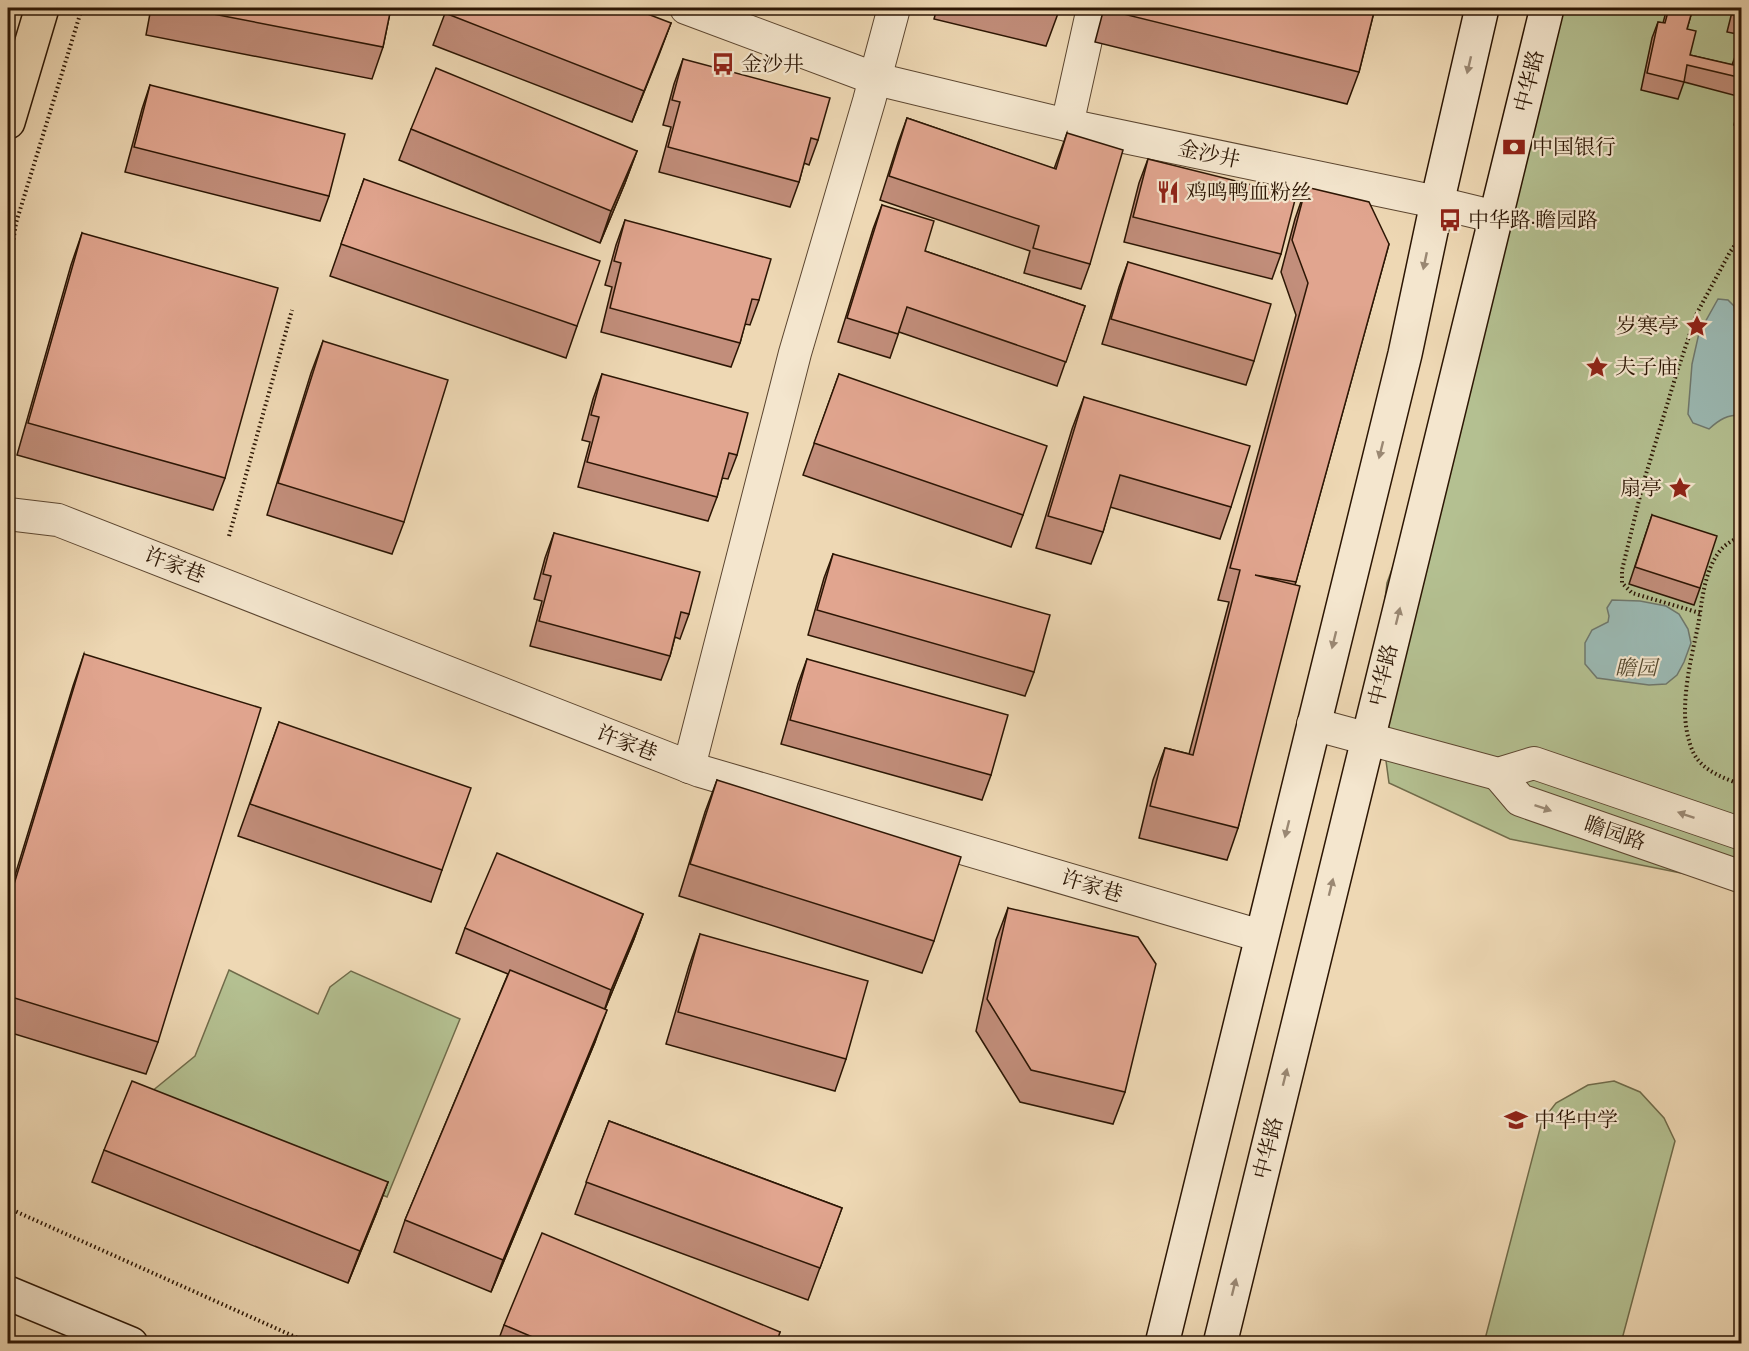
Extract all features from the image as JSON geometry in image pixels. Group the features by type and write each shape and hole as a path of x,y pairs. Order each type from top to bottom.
{"main road":[{"path":"8,122 42,8"},
{"path":"1162,1344 1405,354 1482,8"},
{"name":"中华路","path":"1220,1344 1547,8"},
{"path":"8,1293 131,1344"}],"street":[{"name":"金沙井","path":"686,8 876,79 1067,124 1496,217"},
{"path":"688,767 795,352 876,79 894,8"},
{"path":"1067,124 1093,8"},
{"name":"许家巷","path":"8,514 58,520 688,767 1261,936"},
{"path":"1313,724 1498,774"},
{"name":"瞻园路","path":"1742,834 1534,764 1498,774 1520,800 1742,877"}],"path":[{"path":"8,275 16,223 82,8"},
{"path":"1700,613 1632,593 1622,583 1622,570 1643,484 1677,372 1698,313 1730,252 1742,235"},
{"path":"229,536 292,310"},
{"path":"1742,536 1730,541 1720,550 1713,562 1703,592 1687,680 1685,713 1687,733 1694,754 1705,767 1725,779 1742,785"},
{"path":"8,1208 311,1344"}],"green space":[{"name":"夫子庙","path":"1563,8 1741,8 1741,892 1701,877 1510,839 1389,783 1375,679 1387,583 1430,466"},
{"path":"229,970 318,1014 330,987 351,971 460,1019 387,1197 151,1092 195,1056"},
{"path":"1614,1081 1640,1092 1664,1118 1675,1141 1621,1343 1484,1343 1542,1121 1556,1103 1588,1085"}],"water":[{"path":"1718,299 1728,300 1734,306 1736,326 1741,334 1741,415 1724,418 1709,429 1693,423 1688,414 1692,364 1699,333"},
{"path":"1612,600 1640,601 1666,606 1679,614 1688,629 1691,643 1677,675 1666,684 1649,685 1597,678 1585,664 1585,643 1592,630 1608,622 1607,608"}],"building":[{"path":"182,8 391,8 383,47"},
{"path":"447,8 632,8 671,23 644,91 445,13"},
{"path":"1107,8 1375,8 1359,72 1107,10"},
{"path":"1669,8 1693,8 1687,29 1696,31 1690,55 1734,65 1742,40 1742,78 1687,65 1684,82 1647,73 1658,22 1665,23"},
{"path":"1735,8 1742,8 1742,17 1733,15"},
{"path":"683,59 830,98 818,140 811,138 799,182 668,147 680,102 672,100"},
{"path":"436,68 637,151 611,211 411,129"},
{"path":"150,85 345,134 329,196 134,147"},
{"path":"907,118 1056,169 1067,133 1123,150 1090,264 1033,248 1039,226 889,176"},
{"path":"1148,159 1296,196 1281,254 1133,217"},
{"path":"364,179 600,261 577,326 341,244"},
{"path":"1306,187 1369,202 1389,244 1296,582 1255,575 1300,586 1238,828 1150,806 1165,748 1193,755 1240,570 1230,568 1308,283 1292,240"},
{"path":"882,205 934,221 925,251 1085,306 1066,362 907,307 898,334 847,318"},
{"path":"625,220 771,259 759,300 752,299 740,343 610,308 621,263 614,261"},
{"path":"82,233 278,288 225,478 28,423"},
{"path":"1128,262 1271,304 1254,361 1111,319"},
{"path":"323,341 448,380 404,522 278,483"},
{"path":"602,374 748,413 737,455 729,453 717,497 587,462 599,417 591,415"},
{"path":"839,374 1047,446 1023,515 814,443"},
{"path":"1084,397 1250,446 1231,507 1120,475 1103,532 1048,516"},
{"path":"1652,515 1717,536 1700,588 1635,567"},
{"path":"554,533 700,572 689,614 681,612 670,656 539,621 551,576 543,574"},
{"path":"833,554 1050,615 1034,672 817,610"},
{"path":"84,654 261,708 158,1042 8,996 8,904"},
{"path":"807,659 1008,715 991,775 790,720"},
{"path":"279,722 471,788 442,870 250,804"},
{"path":"717,780 961,857 934,941 690,864"},
{"path":"497,853 643,914 611,990 465,928"},
{"path":"1008,908 1138,937 1156,964 1125,1092 1031,1070 987,999"},
{"path":"700,934 868,981 846,1059 678,1012"},
{"path":"510,970 607,1010 503,1260 405,1220"},
{"path":"132,1081 388,1182 360,1251 104,1150"},
{"path":"609,1121 842,1208 820,1268 586,1182"},
{"path":"542,1233 780,1332 776,1344 549,1344 504,1325"}],"place":[{"name":"金沙井","path":"723,64"},
{"name":"中国银行","path":"1514,147"},
{"name":"鸡鸣鸭血粉丝","path":"1168,192"},
{"name":"中华路·瞻园路","path":"1450,220"},
{"name":"岁寒亭","path":"1697,326"},
{"name":"夫子庙","path":"1597,367"},
{"name":"扇亭","path":"1680,488"},
{"name":"中华中学","path":"1516,1120"}],"park label":[{"name":"瞻园","path":"1636,668"}]}
